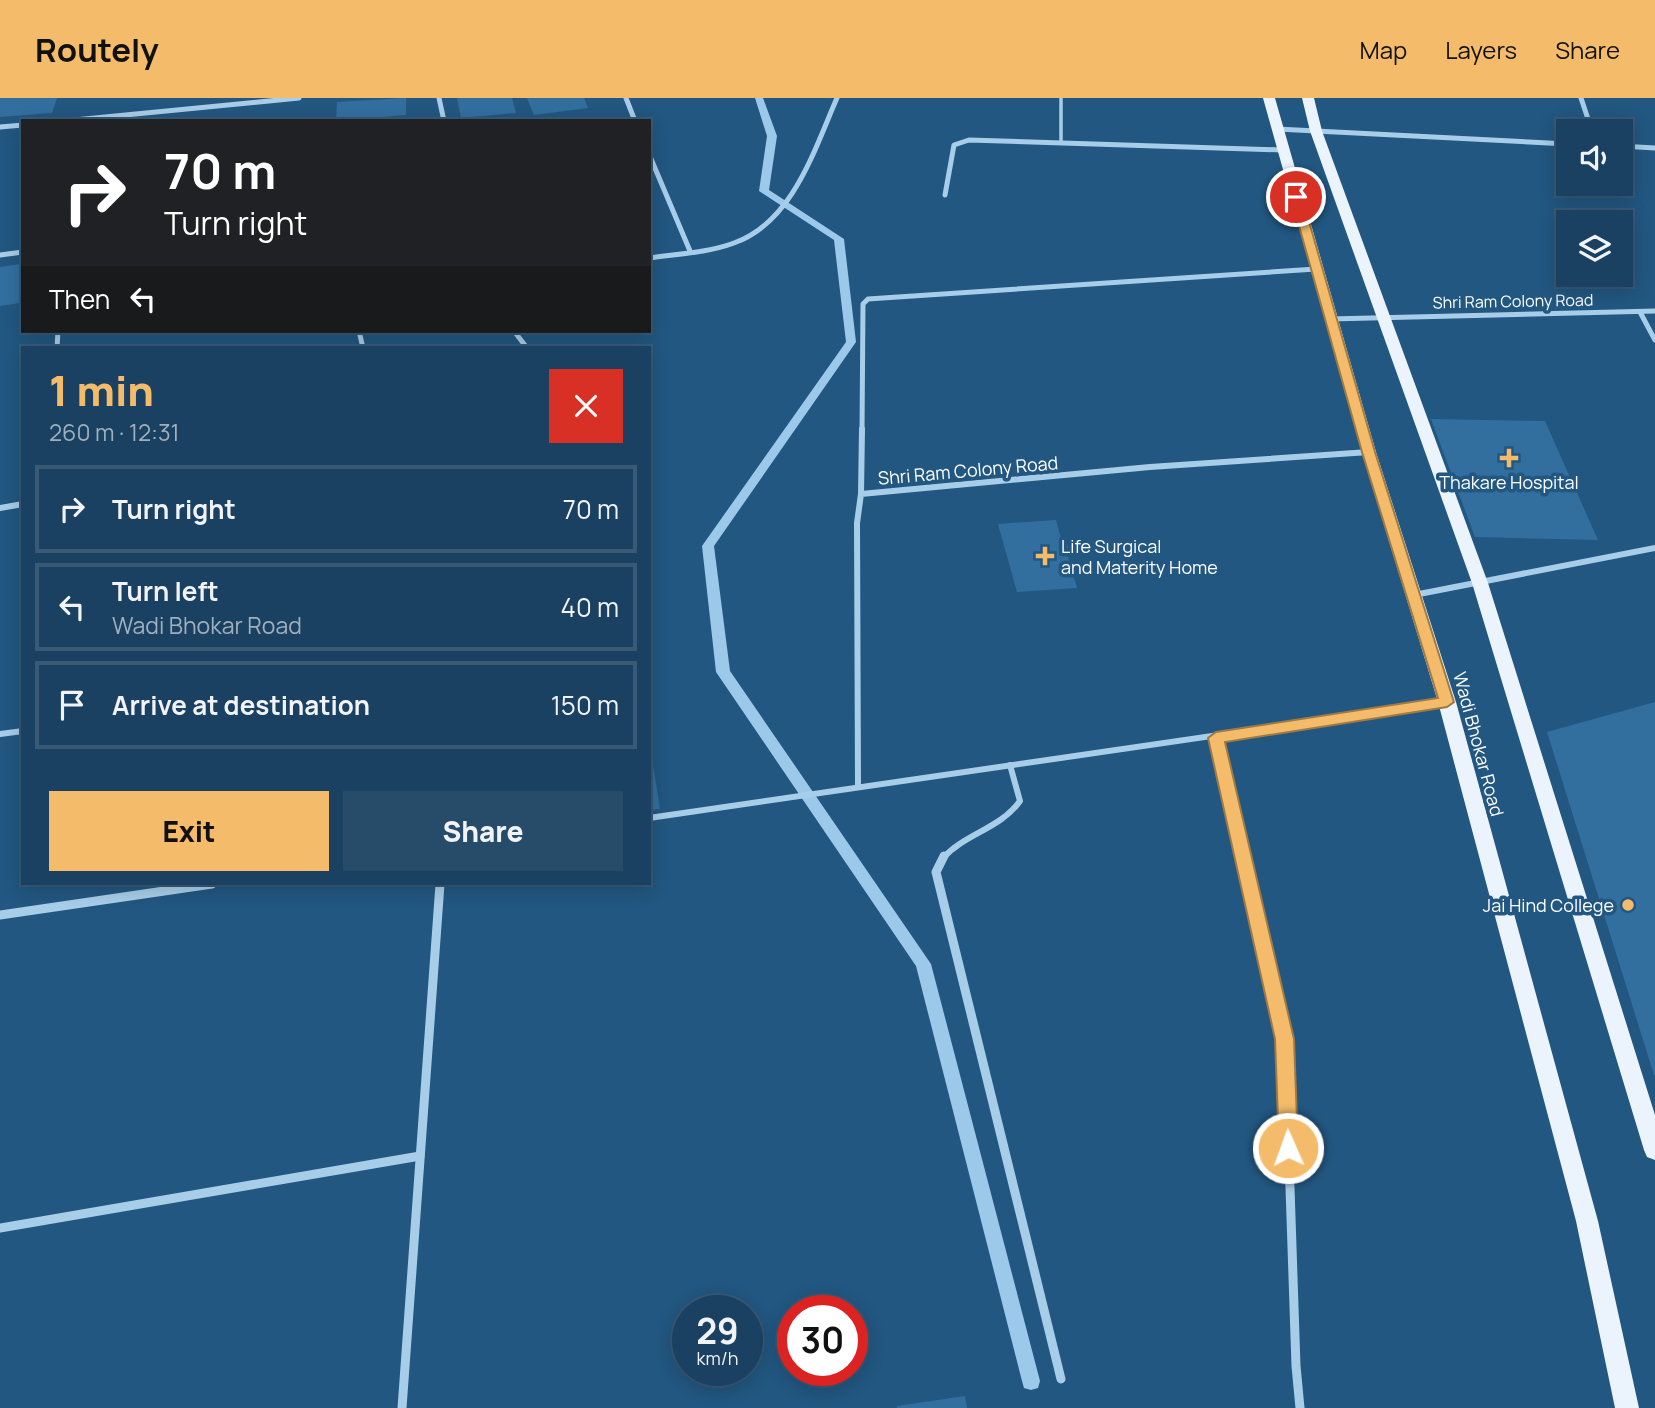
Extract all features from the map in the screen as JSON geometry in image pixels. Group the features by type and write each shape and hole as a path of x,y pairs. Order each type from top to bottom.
{"main road":[{"name":"Wadi Bhokar Road","path":"1269,98 1369,452 1447,702 1587,1221 1628,1408"},
{"path":"1308,98 1317,131 1480,583 1655,1150"}],"street":[{"path":"84,119 299,98"},
{"path":"439,98 444,119"},
{"path":"626,98 634,119"},
{"path":"651,258 719,247 744,239 771,220 790,198 837,98"},
{"path":"1581,98 1588,119"},
{"path":"0,127 21,125"},
{"path":"1277,129 1556,143"},
{"path":"945,195 954,145 959,142 1283,150"},
{"path":"1633,147 1655,148"},
{"path":"651,159 690,251"},
{"path":"0,255 21,252"},
{"path":"861,495 863,304 868,299 1316,268"},
{"name":"Shri Ram Colony Road","path":"1330,319 1655,311"},
{"path":"1640,312 1655,340"},
{"name":"Shri Ram Colony Road","path":"858,787 857,523 861,495 1150,467 1369,452"},
{"path":"0,508 21,504"},
{"path":"1415,595 1655,548"},
{"path":"651,818 1216,738 1447,702"},
{"path":"0,734 21,731"},
{"path":"1216,738 1285,1039 1296,1366 1300,1408"},
{"path":"1010,765 1020,801 1014,812 1000,824 950,848 941,858 936,872 1061,1380"},
{"path":"0,915 205,885"},
{"path":"402,1408 440,885"},
{"path":"0,1228 420,1156"}],"lane":[{"path":"1061,98 1061,143"}],"building":[{"path":"0,98 57,98 52,113 0,117"},
{"path":"406,98 406,115 336,119 337,102"},
{"path":"457,98 512,98 516,113 461,118"},
{"path":"527,98 584,98 588,108 534,115"},
{"path":"20,264 20,303 0,306 0,267"},
{"path":"1431,419 1545,421 1598,540 1475,537"},
{"path":"1056,520 1063,546 1082,544 1086,555 1068,556 1077,588 1017,592 998,524"},
{"name":"Jai Hind College","path":"1655,702 1655,1075 1654,1075 1547,732"},
{"path":"651,753 660,809 651,810"},
{"path":"965,1396 967,1408 897,1408 897,1406"}],"waterway":[{"path":"759,98 772,136 764,191 839,239 851,342 708,546 723,672 923,964 1031,1381"}],"place":[{"name":"Thakare Hospital","path":"1509,458"},
{"name":"Life Surgical and Materity Home","path":"1045,556"},
{"name":"Jai Hind College","path":"1628,905"}],"route":[{"path":"1288,1148 1285,1039 1216,738 1447,702 1369,452 1296,197"}]}
